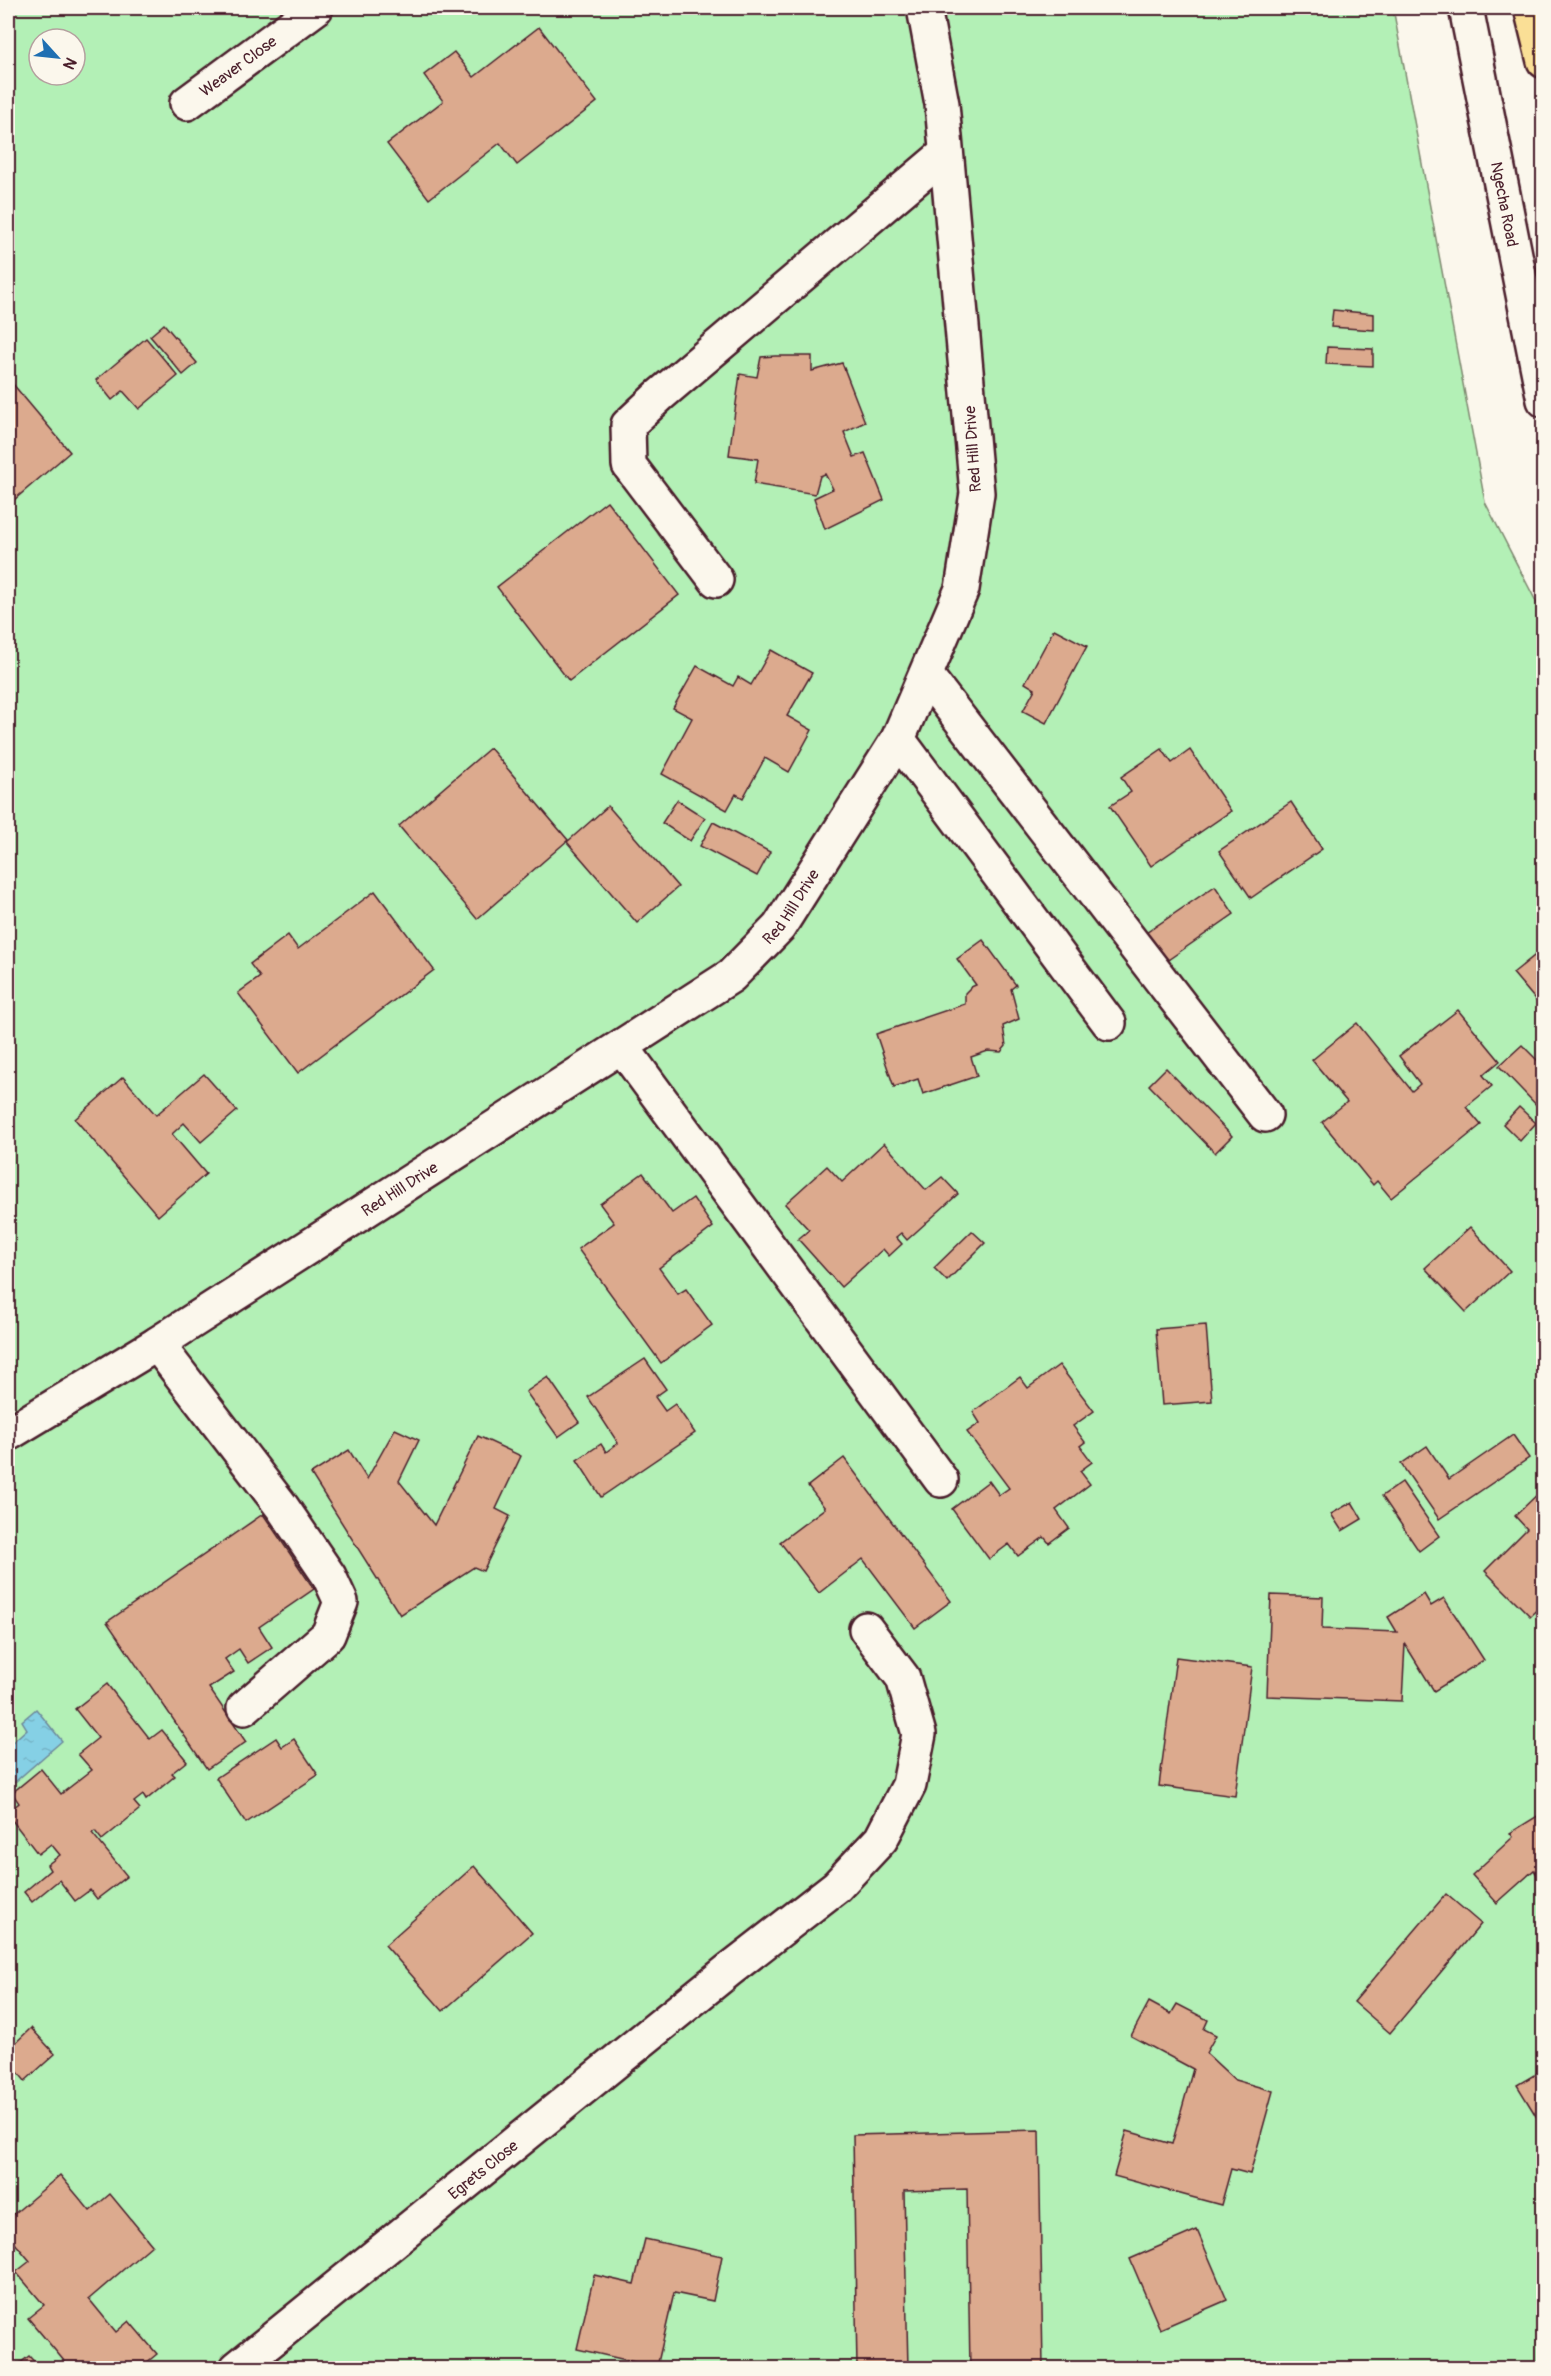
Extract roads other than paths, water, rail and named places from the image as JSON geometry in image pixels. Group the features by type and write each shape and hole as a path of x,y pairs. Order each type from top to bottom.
{"main road":[{"path":"1531,8 1544,62"}],"street":[{"name":"Weaver Close","path":"188,103 316,8"},
{"name":"Red Hill Drive","path":"8,1434 156,1344 731,976 778,927 898,739 962,589 977,493 942,104 924,8"},
{"name":"Ngecha Road","path":"1466,8 1544,400"},
{"path":"716,580 629,465 628,425 659,396 946,153"},
{"path":"926,675 1265,1115"},
{"path":"898,739 1109,1023"},
{"path":"622,1047 941,1480"},
{"path":"156,1344 282,1507 329,1576 341,1602 328,1635 243,1708"},
{"name":"Egrets Close","path":"237,2368 729,1970 837,1886 881,1839 909,1785 920,1734 903,1678 867,1629"}],"water":[{"path":"36,1709 62,1741 8,1788 8,1746 27,1729 22,1721"}]}
